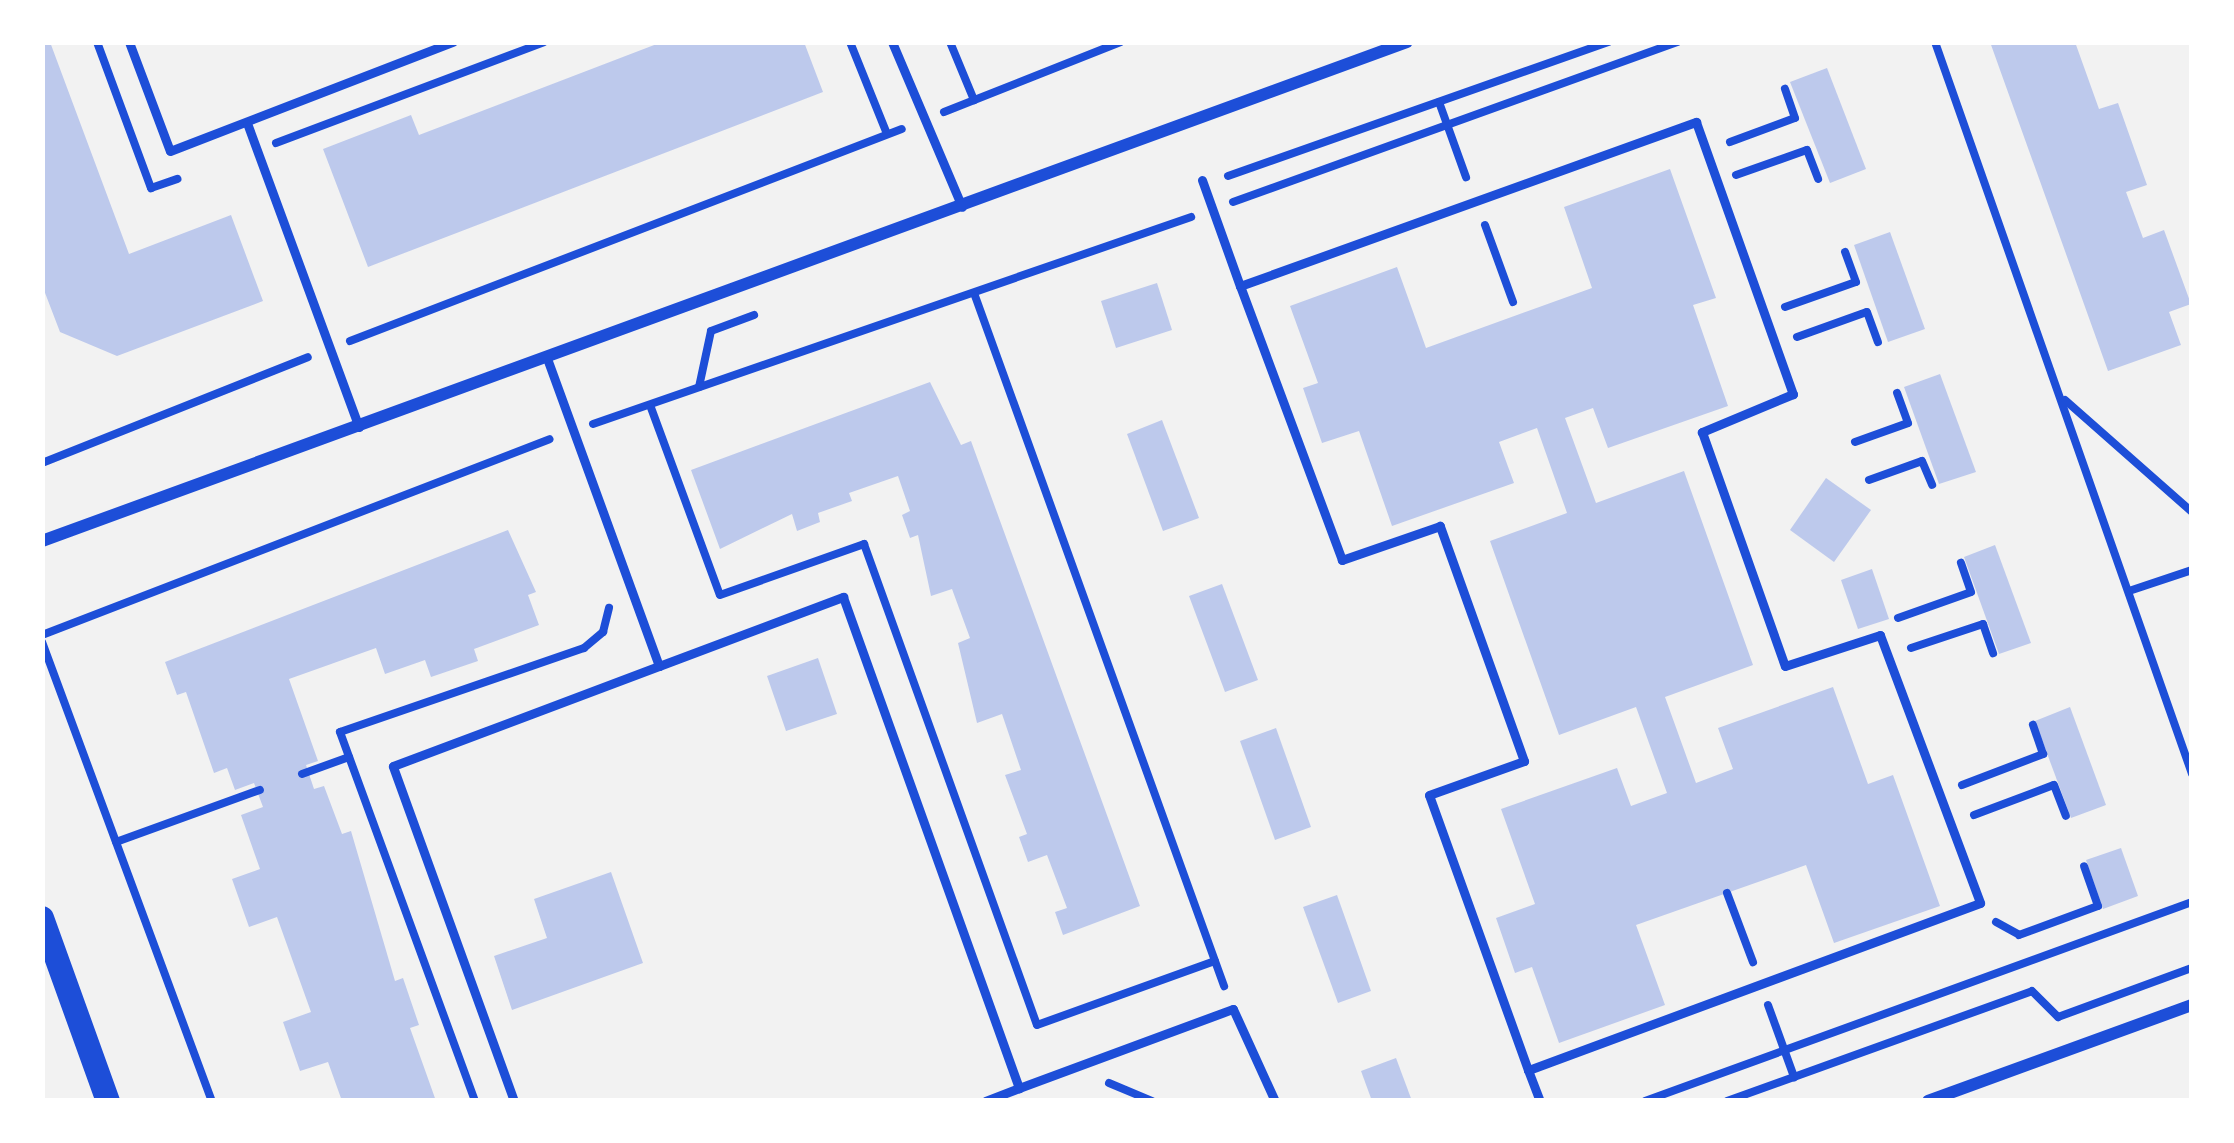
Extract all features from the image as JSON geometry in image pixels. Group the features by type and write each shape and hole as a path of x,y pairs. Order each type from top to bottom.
{"main road":[{"path":"42,918 108,1101"}],"street":[{"path":"42,542 1407,42"},
{"path":"1928,1101 2192,1004"}],"lane":[{"path":"128,42 170,151 453,42"},
{"path":"892,42 962,207"},
{"path":"1240,286 1696,122 1706,149 1793,394 1702,432 1785,666 1880,635 1980,903 1528,1070"},
{"path":"247,123 360,429"},
{"path":"1203,182 1342,560 1440,526 1524,761 1429,795 1540,1101"},
{"path":"547,359 659,666"},
{"path":"514,1101 393,766 843,597 1019,1088"},
{"path":"985,1101 1233,1009 1275,1101"}],"path":[{"path":"850,42 887,134"},
{"path":"950,42 974,100"},
{"path":"42,463 1121,42"},
{"path":"1203,182 1609,42"},
{"path":"212,1101 42,639 573,431 1212,210 1678,42"},
{"path":"1935,42 2192,774"},
{"path":"1729,142 1796,118 1785,89"},
{"path":"1740,173 1807,150 1818,179"},
{"path":"1789,306 1856,282 1845,252"},
{"path":"974,293 1215,961"},
{"path":"1800,336 1867,312 1878,342"},
{"path":"698,388 711,331 754,315"},
{"path":"1855,442 1908,423 1898,393"},
{"path":"2064,399 2192,512"},
{"path":"1869,480 1922,461 1932,485"},
{"path":"1898,618 1971,592 1961,563"},
{"path":"2129,592 2192,570"},
{"path":"1902,651 1983,624 1993,653"},
{"path":"1953,788 2044,754 2033,725"},
{"path":"302,774 350,758"},
{"path":"1964,818 2054,785 2066,816"},
{"path":"116,842 260,790"},
{"path":"2019,935 2098,906 2084,866"},
{"path":"1645,1101 2192,902"},
{"path":"1727,1101 2032,991 2058,1017 2192,968"},
{"path":"1103,1081 1152,1101"}],"building":[{"path":"42,42 50,42 129,254 231,215 263,301 117,356 60,332 42,285"},
{"path":"662,42 804,42 823,92 368,267 323,149 411,115 419,135"},
{"path":"1990,42 2075,42 2099,109 2118,103 2147,185 2126,192 2143,238 2164,230 2191,304 2169,312 2181,345 2108,371"},
{"path":"1827,68 1866,169 1830,183 1790,82"},
{"path":"1670,169 1716,298 1693,305 1728,406 1608,448 1593,408 1565,418 1596,503 1684,471 1753,665 1665,697 1696,783 1733,769 1718,728 1833,687 1868,784 1893,775 1940,906 1834,943 1806,865 1636,925 1665,1005 1559,1043 1532,967 1515,973 1496,918 1535,904 1501,809 1617,768 1631,806 1667,793 1636,707 1559,735 1490,541 1567,513 1537,428 1499,442 1514,483 1392,526 1359,431 1322,443 1303,388 1318,383 1290,306 1397,267 1426,348 1592,288 1564,207"},
{"path":"1890,232 1925,329 1888,342 1854,245"},
{"path":"1157,283 1172,330 1116,348 1101,301"},
{"path":"1940,374 1976,472 1939,484 1904,387"},
{"path":"930,382 961,445 971,441 1140,906 1063,935 1055,912 1067,908 1047,855 1028,862 1019,837 1027,834 1005,775 1021,770 1002,714 977,723 958,643 970,638 952,589 931,596 918,535 910,538 902,515 910,511 898,476 849,493 852,501 818,513 820,522 797,531 792,514 720,549 691,470"},
{"path":"1162,420 1199,518 1163,531 1127,434"},
{"path":"1826,478 1871,510 1834,562 1790,530"},
{"path":"508,530 536,592 528,595 539,625 474,649 478,661 431,677 425,660 385,674 376,648 289,679 318,761 306,765 314,789 324,786 342,834 351,831 395,981 403,978 419,1025 410,1028 436,1101 342,1101 328,1062 300,1071 283,1022 311,1012 277,917 249,927 232,879 260,869 241,815 263,807 254,783 235,790 227,768 214,773 186,692 177,695 165,662"},
{"path":"1995,545 2031,643 1999,654 1964,557"},
{"path":"1872,569 1889,619 1858,629 1841,580"},
{"path":"1222,584 1258,680 1225,692 1189,596"},
{"path":"818,658 837,714 786,731 767,676"},
{"path":"2070,707 2106,805 2071,818 2035,721"},
{"path":"1276,728 1311,827 1275,840 1240,741"},
{"path":"2121,848 2138,896 2103,909 2086,860"},
{"path":"611,872 643,963 512,1010 494,956 547,938 534,899"},
{"path":"1337,895 1371,991 1338,1003 1303,907"},
{"path":"1396,1058 1412,1101 1372,1101 1361,1071"}]}
